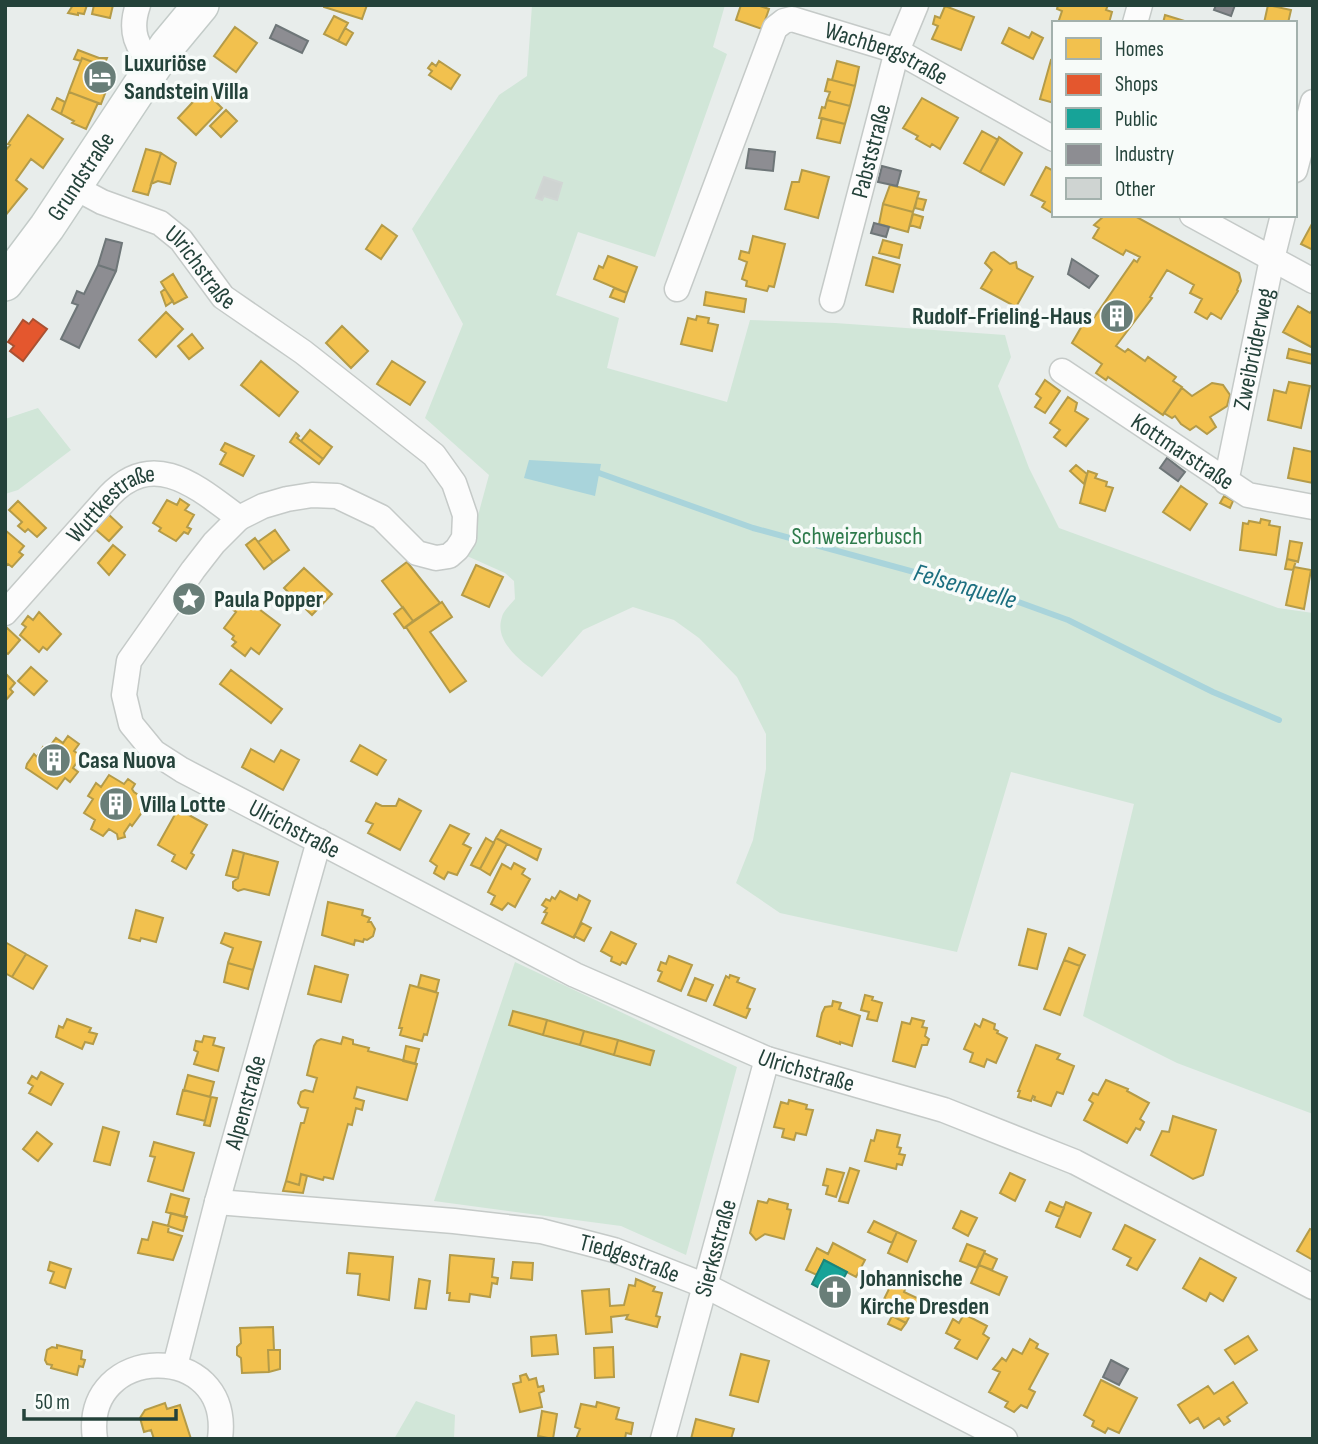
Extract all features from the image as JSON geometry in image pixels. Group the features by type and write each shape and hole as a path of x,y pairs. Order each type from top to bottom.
{"main road":[{"name":"Grundstraße","path":"5,283 74,187 167,46 201,5"}],"street":[{"path":"138,5 134,33 141,53 155,66"},
{"name":"Pabststraße","path":"832,300 897,51 916,5"},
{"name":"Wachbergstraße","path":"677,289 775,28 779,24 792,19 897,51 1052,138"},
{"path":"1297,162 1313,102"},
{"name":"Ulrichstraße","path":"74,187 102,202 160,223 181,240 223,297 303,352 434,456 454,483 465,515 464,538 457,549 449,556 436,558 418,553 381,517 337,496 312,495 287,499 263,506 239,518 214,543 193,570 129,661 124,695 131,724 154,752 181,770 575,975 767,1059 944,1110 1075,1162 1313,1287"},
{"path":"1196,217 1313,281"},
{"name":"Zweibrüderweg","path":"1226,482 1283,217"},
{"name":"Kottmarstraße","path":"1062,370 1248,495 1313,507"},
{"name":"Wuttkestraße","path":"5,613 120,485 130,479 151,472 168,474 215,500 239,518"},
{"name":"Alpenstraße","path":"175,1366 217,1202 318,841"},
{"name":"Sierksstraße","path":"663,1439 767,1059"},
{"name":"Tiedgestraße","path":"217,1202 454,1221 541,1231 614,1250 706,1286 1005,1439"},
{"path":"95,1439 97,1409 114,1381 143,1366 165,1364 194,1375 209,1390 221,1419 220,1439"}],"green space":[{"name":"Schweizerbusch","path":"532,5 725,5 713,47 727,54 655,257 578,232 556,295 619,318 607,368 727,402 750,320 1005,335 1011,357 998,386 1029,468 1059,528 1278,608 1313,613 1313,1114 1177,1063 1083,1016 1134,804 1011,772 957,952 780,913 736,883 753,840 766,769 766,734 737,677 699,638 674,620 633,607 583,630 542,677 519,659 506,644 500,626 504,612 515,599 514,581 505,573 467,556 489,475 425,418 463,324 412,229 499,95 527,76"},
{"path":"38,408 71,450 18,490 5,494 5,419"},
{"path":"515,962 737,1067 686,1255 621,1226 434,1201"},
{"path":"416,1401 455,1415 454,1439 394,1439"}],"water":[{"path":"529,460 601,464 595,496 524,478"}],"building: Homes":[{"path":"73,5 87,5 84,14 68,13"},
{"path":"94,5 113,5 110,18 92,14"},
{"path":"324,5 367,5 362,19"},
{"path":"741,5 757,5 769,9 762,29 736,20"},
{"path":"1058,5 1108,5 1106,10 1112,12 1110,21 1059,21 1062,11 1057,9"},
{"path":"1268,5 1291,10 1288,21 1264,21"},
{"path":"945,6 974,17 961,50 932,39 938,26 933,24 935,16 940,18"},
{"path":"1165,15 1184,21 1164,21"},
{"path":"334,16 348,23 338,41 324,34"},
{"path":"235,27 257,43 236,72 214,56"},
{"path":"345,28 353,33 346,45 338,41"},
{"path":"1009,28 1029,38 1032,32 1043,38 1033,59 1002,43"},
{"path":"78,50 99,58 107,58 104,66 82,58 81,61 74,59"},
{"path":"82,58 114,70 101,104 69,92"},
{"path":"1051,60 1052,102 1040,99"},
{"path":"439,61 460,75 451,89 429,75 432,71 428,68 432,63 436,66"},
{"path":"837,61 859,67 855,86 832,80"},
{"path":"828,79 855,86 850,106 827,100 830,92 825,91"},
{"path":"204,90 222,108 196,135 178,118"},
{"path":"69,92 98,103 86,129 61,114"},
{"path":"57,98 65,102 61,114 52,109"},
{"path":"922,98 958,118 940,149 932,144 930,147 903,128"},
{"path":"827,100 850,106 845,124 819,118"},
{"path":"226,110 237,121 221,137 210,126"},
{"path":"28,115 63,139 43,168 31,159 16,180 27,189 5,216 5,151"},
{"path":"822,118 845,124 840,143 817,138"},
{"path":"982,131 998,140 980,172 964,163"},
{"path":"999,137 1022,153 1004,185 980,172"},
{"path":"146,149 161,153 148,195 133,191"},
{"path":"161,153 176,163 170,184 158,181 151,184"},
{"path":"1046,167 1052,170 1052,213 1042,207 1045,202 1031,195"},
{"path":"802,170 829,177 818,218 785,209 792,182 799,182"},
{"path":"890,185 919,192 913,212 883,204"},
{"path":"917,198 926,200 923,210 915,208"},
{"path":"883,204 913,212 908,232 879,224"},
{"path":"913,214 923,217 920,228 910,225"},
{"name":"Rudolf-Frieling-Haus","path":"1103,217 1137,217 1239,273 1241,281 1238,291 1221,319 1211,313 1207,319 1195,312 1202,299 1190,293 1194,285 1167,270 1150,297 1152,298 1116,346 1125,352 1128,349 1145,361 1148,357 1176,377 1173,381 1182,387 1163,415 1108,377 1106,380 1096,373 1102,364 1072,343 1086,319 1091,322 1134,260 1137,262 1140,257 1126,250 1123,255 1093,238 1099,228 1094,225"},
{"path":"1313,222 1313,250 1301,244"},
{"path":"382,225 397,236 381,259 366,249"},
{"path":"753,236 785,244 774,287 769,286 767,291 746,286 747,281 742,279 747,262 739,259 741,251 749,253"},
{"path":"883,240 902,245 899,258 879,253"},
{"path":"994,252 1010,264 1016,262 1017,268 1033,277 1016,307 981,288 992,270 985,263"},
{"path":"608,256 637,267 627,293 594,279 599,266 603,268"},
{"path":"873,257 900,265 893,292 866,285"},
{"path":"173,274 187,297 174,304 161,282"},
{"path":"614,288 627,293 624,302 610,297"},
{"path":"165,289 173,301 166,306 161,292"},
{"path":"706,292 746,299 744,312 704,305"},
{"path":"1298,306 1310,313 1313,309 1313,348 1283,332"},
{"path":"166,312 183,329 156,357 139,340"},
{"path":"697,316 709,318 708,323 718,325 712,351 681,344 688,318 696,320"},
{"path":"342,326 368,351 351,368 326,343"},
{"path":"192,334 203,348 189,359 178,346"},
{"path":"1289,349 1313,355 1313,364 1287,358"},
{"path":"261,361 298,392 279,416 241,385"},
{"path":"392,361 425,382 410,405 377,384"},
{"path":"1045,380 1060,391 1045,413 1035,407 1041,398 1036,394"},
{"path":"1289,382 1310,386 1301,428 1268,420 1274,390 1286,393"},
{"path":"1212,383 1223,385 1230,395 1227,406 1210,417 1216,427 1207,434 1196,426 1190,430 1175,416 1172,418 1164,413 1182,388 1192,396"},
{"path":"1068,397 1077,403 1075,411 1088,419 1066,446 1054,437 1060,430 1050,423"},
{"path":"310,430 332,447 323,459 301,441"},
{"path":"296,433 299,436 297,438 323,459 319,464 290,442"},
{"path":"225,443 254,456 243,476 220,464 226,453 221,450"},
{"path":"1294,448 1313,452 1313,483 1288,478"},
{"path":"1076,465 1087,474 1084,484 1070,471"},
{"path":"1088,471 1097,474 1095,478 1107,482 1106,486 1113,488 1105,511 1080,503"},
{"path":"1181,486 1207,504 1190,530 1163,512"},
{"path":"1224,496 1233,501 1230,508 1220,503"},
{"path":"180,499 189,505 185,510 194,515 187,527 191,529 188,534 184,532 176,541 159,531 161,528 153,523 167,500 177,505"},
{"path":"18,501 46,528 37,537 28,529 25,532 18,526 22,522 9,510"},
{"path":"107,513 122,527 109,541 94,528"},
{"path":"1261,519 1270,521 1269,525 1280,527 1276,555 1240,550 1243,523 1260,523"},
{"path":"5,530 24,546 19,552 23,555 12,567 8,564 5,567"},
{"path":"275,530 289,550 273,562 258,542"},
{"path":"255,538 273,562 264,569 246,545"},
{"path":"1290,541 1302,543 1298,562 1287,559"},
{"path":"113,545 125,555 109,575 98,563"},
{"path":"1287,559 1296,561 1293,570 1285,569"},
{"path":"407,562 440,603 413,621 382,581"},
{"path":"476,565 503,577 489,607 462,595"},
{"path":"1294,567 1311,570 1304,609 1286,605"},
{"path":"304,568 332,594 312,615 284,588"},
{"path":"239,594 280,625 259,654 251,648 245,656 232,646 236,642 232,639 234,636 224,628 236,612 229,607"},
{"path":"442,602 452,617 430,632 466,681 450,692 406,627"},
{"path":"403,607 413,621 404,628 394,614"},
{"path":"39,612 61,634 47,650 43,647 39,652 20,635 26,627 22,624 28,616 33,620"},
{"path":"6,627 20,640 8,654 5,652"},
{"path":"31,667 47,681 34,695 18,681"},
{"path":"231,670 282,709 271,723 220,684"},
{"path":"5,673 15,683 10,689 13,692 5,701"},
{"name":"Casa Nuova","path":"68,736 79,744 74,751 81,756 73,768 78,772 70,782 65,778 57,789 26,768 34,754 37,757 43,747 47,750 56,738 63,743"},
{"path":"360,745 386,760 377,775 351,761"},
{"path":"251,749 274,762 281,750 299,760 283,790 242,767"},
{"name":"Villa Lotte","path":"109,775 124,784 128,779 135,784 132,789 134,792 146,800 140,809 143,811 124,833 125,837 118,839 117,834 109,829 103,836 91,829 95,820 84,813 93,799 88,796 96,783 101,787"},
{"path":"399,799 421,811 400,850 368,833 373,824 366,821 376,803 396,806"},
{"path":"178,809 207,825 191,853 194,855 186,869 172,861 175,855 158,845"},
{"path":"450,825 469,834 463,844 471,848 457,875 448,872 444,879 434,873 437,866 430,861"},
{"path":"501,830 541,849 537,860 496,838"},
{"path":"486,838 494,843 480,869 471,865"},
{"path":"496,838 507,844 490,875 480,869"},
{"path":"233,850 244,853 238,878 226,875"},
{"path":"244,853 278,862 269,895 233,888"},
{"path":"514,863 525,869 522,874 530,879 515,907 508,903 502,910 491,904 495,896 488,892 502,864 511,869"},
{"path":"560,891 577,900 579,895 590,901 574,938 542,923 547,908 542,905 546,899 555,899"},
{"path":"328,902 363,910 362,915 370,918 368,922 371,922 375,929 373,936 363,942 355,940 354,945 322,935"},
{"path":"136,910 163,918 156,942 129,938"},
{"path":"582,923 591,928 584,941 574,936"},
{"path":"1028,929 1046,934 1037,969 1019,965"},
{"path":"611,932 636,944 626,964 622,962 620,965 611,961 612,957 601,951"},
{"path":"225,933 261,942 253,970 228,963 233,948 221,943"},
{"path":"5,942 26,954 12,977 5,973"},
{"path":"1069,948 1085,955 1080,966 1064,960"},
{"path":"26,954 47,966 33,989 12,977"},
{"path":"669,956 692,965 681,991 658,981 662,972 658,970 661,962 666,964"},
{"path":"1064,960 1080,966 1060,1015 1044,1009"},
{"path":"228,963 253,970 248,989 224,982"},
{"path":"315,966 348,975 341,1002 308,994"},
{"path":"421,975 439,980 436,992 418,987"},
{"path":"730,975 739,978 737,982 755,989 746,1018 714,1005 726,976 729,978"},
{"path":"695,978 713,985 706,1001 688,995"},
{"path":"410,985 438,993 427,1035 424,1034 422,1041 400,1035 402,1028 399,1028"},
{"path":"865,995 882,1003 877,1021 867,1019 869,1012 861,1010"},
{"path":"833,1001 841,1003 839,1009 860,1016 852,1046 817,1036 822,1013 825,1007 832,1006"},
{"path":"513,1011 547,1020 543,1035 509,1025"},
{"path":"912,1018 924,1021 922,1027 927,1028 925,1036 929,1039 927,1045 922,1045 915,1067 893,1061 902,1022 910,1024"},
{"path":"67,1019 91,1028 89,1032 97,1034 93,1044 85,1042 82,1049 56,1037 59,1026 63,1028"},
{"path":"983,1019 995,1024 997,1033 1007,1038 996,1063 987,1059 984,1067 970,1062 973,1053 964,1049 975,1024 980,1027"},
{"path":"547,1020 584,1031 580,1045 543,1035"},
{"path":"584,1031 618,1040 614,1055 580,1045"},
{"path":"204,1036 215,1038 213,1045 224,1048 218,1071 194,1064 198,1052 194,1050 196,1041 202,1042"},
{"path":"343,1037 353,1040 353,1044 369,1048 368,1051 417,1064 407,1100 357,1087 354,1098 364,1101 362,1110 356,1108 352,1125 348,1124 333,1179 324,1177 323,1180 301,1174 299,1185 286,1181 301,1123 304,1123 308,1108 301,1107 298,1103 301,1092 313,1092 317,1078 307,1075 314,1046 321,1039 341,1044"},
{"path":"618,1040 654,1051 650,1065 614,1055"},
{"path":"1036,1045 1060,1054 1057,1059 1074,1066 1063,1094 1057,1092 1051,1106 1034,1100 1033,1096 1031,1101 1018,1097"},
{"path":"406,1046 419,1049 415,1064 403,1061"},
{"path":"41,1072 63,1084 51,1105 29,1093 33,1086 28,1083 32,1076 37,1079"},
{"path":"188,1075 214,1082 210,1097 184,1090"},
{"path":"1106,1080 1128,1089 1127,1091 1149,1103 1140,1119 1144,1122 1140,1130 1136,1128 1127,1143 1084,1120 1093,1103 1089,1100 1093,1093 1098,1095"},
{"path":"183,1090 211,1097 205,1121 177,1114"},
{"path":"211,1097 217,1098 210,1126 204,1125"},
{"path":"789,1100 807,1105 806,1109 813,1110 806,1135 796,1133 794,1140 782,1137 784,1129 774,1127 781,1102 788,1104"},
{"path":"1173,1116 1216,1130 1203,1175 1193,1179 1151,1155 1162,1131 1169,1132"},
{"path":"103,1127 119,1132 110,1165 94,1161"},
{"path":"877,1130 900,1135 897,1147 901,1148 899,1154 905,1155 902,1165 897,1164 896,1169 865,1161"},
{"path":"37,1132 52,1144 38,1161 23,1149"},
{"path":"154,1142 194,1153 183,1191 148,1181 155,1157 150,1156"},
{"path":"850,1168 859,1171 848,1203 839,1201"},
{"path":"827,1169 844,1173 836,1197 826,1194 828,1186 823,1185"},
{"path":"1010,1173 1025,1180 1015,1201 1000,1193"},
{"path":"301,1174 307,1176 303,1193 283,1191 286,1181 299,1185"},
{"path":"171,1194 189,1199 184,1217 166,1212"},
{"path":"769,1199 788,1204 787,1209 791,1210 784,1239 765,1234 756,1240 750,1233 758,1201 767,1203"},
{"path":"1050,1202 1064,1208 1060,1217 1046,1211"},
{"path":"1066,1202 1091,1213 1080,1237 1056,1227"},
{"path":"961,1211 977,1218 968,1236 953,1228"},
{"path":"171,1213 187,1217 183,1231 168,1226"},
{"path":"874,1221 897,1232 892,1243 868,1232"},
{"path":"153,1222 169,1226 168,1232 182,1236 173,1260 138,1253 142,1239 148,1240"},
{"path":"1125,1225 1155,1240 1137,1270 1127,1265 1131,1258 1113,1249"},
{"path":"1310,1229 1313,1230 1313,1260 1297,1251"},
{"path":"897,1232 916,1241 907,1262 888,1253"},
{"path":"833,1243 865,1260 856,1277 824,1260 817,1275 806,1270 817,1248 828,1254"},
{"path":"967,1244 985,1251 977,1268 960,1261"},
{"path":"349,1253 393,1257 389,1300 358,1295 360,1274 347,1273"},
{"path":"984,1253 997,1259 992,1270 979,1265"},
{"path":"450,1255 494,1259 492,1277 498,1278 497,1284 492,1283 490,1297 470,1294 469,1302 449,1300 450,1293 447,1293"},
{"path":"1200,1258 1236,1278 1223,1301 1210,1293 1206,1301 1183,1288"},
{"path":"50,1262 71,1269 65,1288 50,1283 54,1272 48,1270"},
{"path":"513,1262 533,1263 532,1280 511,1278"},
{"path":"979,1265 1007,1277 999,1295 971,1283"},
{"path":"419,1279 430,1281 426,1309 415,1308"},
{"path":"636,1279 655,1287 653,1291 662,1293 656,1316 660,1317 657,1327 626,1319 628,1315 611,1317 612,1332 586,1334 582,1291 609,1289 610,1306 624,1305 629,1285 635,1286"},
{"path":"896,1282 906,1287 904,1292 919,1299 906,1323 879,1309 891,1285"},
{"path":"964,1314 987,1326 983,1334 989,1338 977,1359 955,1348 960,1340 946,1333 953,1319 959,1323"},
{"path":"892,1316 906,1323 901,1330 888,1324"},
{"path":"273,1327 274,1350 268,1350 269,1372 242,1373 241,1358 237,1355 237,1347 241,1343 240,1328"},
{"path":"556,1335 558,1354 532,1356 531,1337"},
{"path":"1248,1336 1257,1350 1235,1364 1225,1350"},
{"path":"1030,1339 1038,1344 1036,1348 1048,1354 1029,1389 1035,1392 1027,1408 1021,1405 1014,1412 1005,1407 1008,1402 989,1392 1000,1372 993,1369 1002,1358 1006,1361 1013,1349 1022,1354"},
{"path":"57,1345 82,1351 81,1359 85,1360 83,1367 79,1366 77,1375 51,1368 52,1365 47,1364 47,1350 57,1348"},
{"path":"613,1347 614,1377 595,1378 594,1348"},
{"path":"268,1350 280,1350 280,1369 269,1372"},
{"path":"741,1354 769,1361 758,1402 730,1395"},
{"path":"526,1374 529,1380 536,1378 538,1387 543,1386 544,1391 539,1393 542,1407 520,1412 513,1384 521,1382 520,1376"},
{"path":"1101,1380 1137,1398 1119,1433 1108,1428 1105,1433 1092,1426 1094,1421 1084,1415"},
{"path":"1233,1382 1247,1403 1227,1417 1230,1421 1224,1425 1219,1418 1204,1428 1198,1418 1190,1423 1178,1405 1208,1386 1214,1394"},
{"path":"597,1402 619,1408 616,1419 633,1423 631,1434 626,1433 625,1439 576,1439 580,1429 575,1427 581,1404 596,1407"},
{"path":"165,1403 167,1409 180,1405 191,1439 154,1439 151,1430 144,1432 140,1418 145,1410"},
{"path":"542,1411 557,1414 553,1439 538,1436"},
{"path":"696,1419 734,1429 731,1439 691,1439"}],"building: Shops":[{"path":"33,319 47,329 23,361 10,351 14,346 8,342 23,320 29,324"}],"building: Public":[{"path":"824,1260 847,1272 834,1296 812,1284"}],"building: Industry":[{"path":"1216,5 1235,5 1231,16 1214,10"},
{"path":"276,25 308,41 302,53 270,38"},
{"path":"749,149 775,152 773,171 746,168"},
{"path":"882,166 901,171 897,186 878,182"},
{"path":"874,223 889,227 886,237 871,233"},
{"path":"106,239 122,243 116,271 98,265"},
{"path":"1072,259 1098,276 1089,288 1068,274"},
{"path":"98,265 116,271 79,348 61,339 78,305 72,303 77,291 84,294"},
{"path":"1167,458 1185,472 1178,481 1160,468"},
{"path":"1111,1360 1128,1369 1119,1385 1103,1377"}],"building: Other":[{"path":"544,177 562,183 557,200 544,196 542,200 536,198"}],"waterway":[{"name":"Felsenquelle","path":"599,473 753,528 1002,596 1068,620 1213,692 1279,720"}],"place":[{"name":"Luxuriöse Sandstein Villa","path":"100,77"},
{"name":"Rudolf-Frieling-Haus","path":"1117,316"},
{"name":"Paula Popper","path":"189,599"},
{"name":"Casa Nuova","path":"54,760"},
{"name":"Villa Lotte","path":"116,804"},
{"name":"Johannische Kirche Dresden","path":"835,1292"}]}
